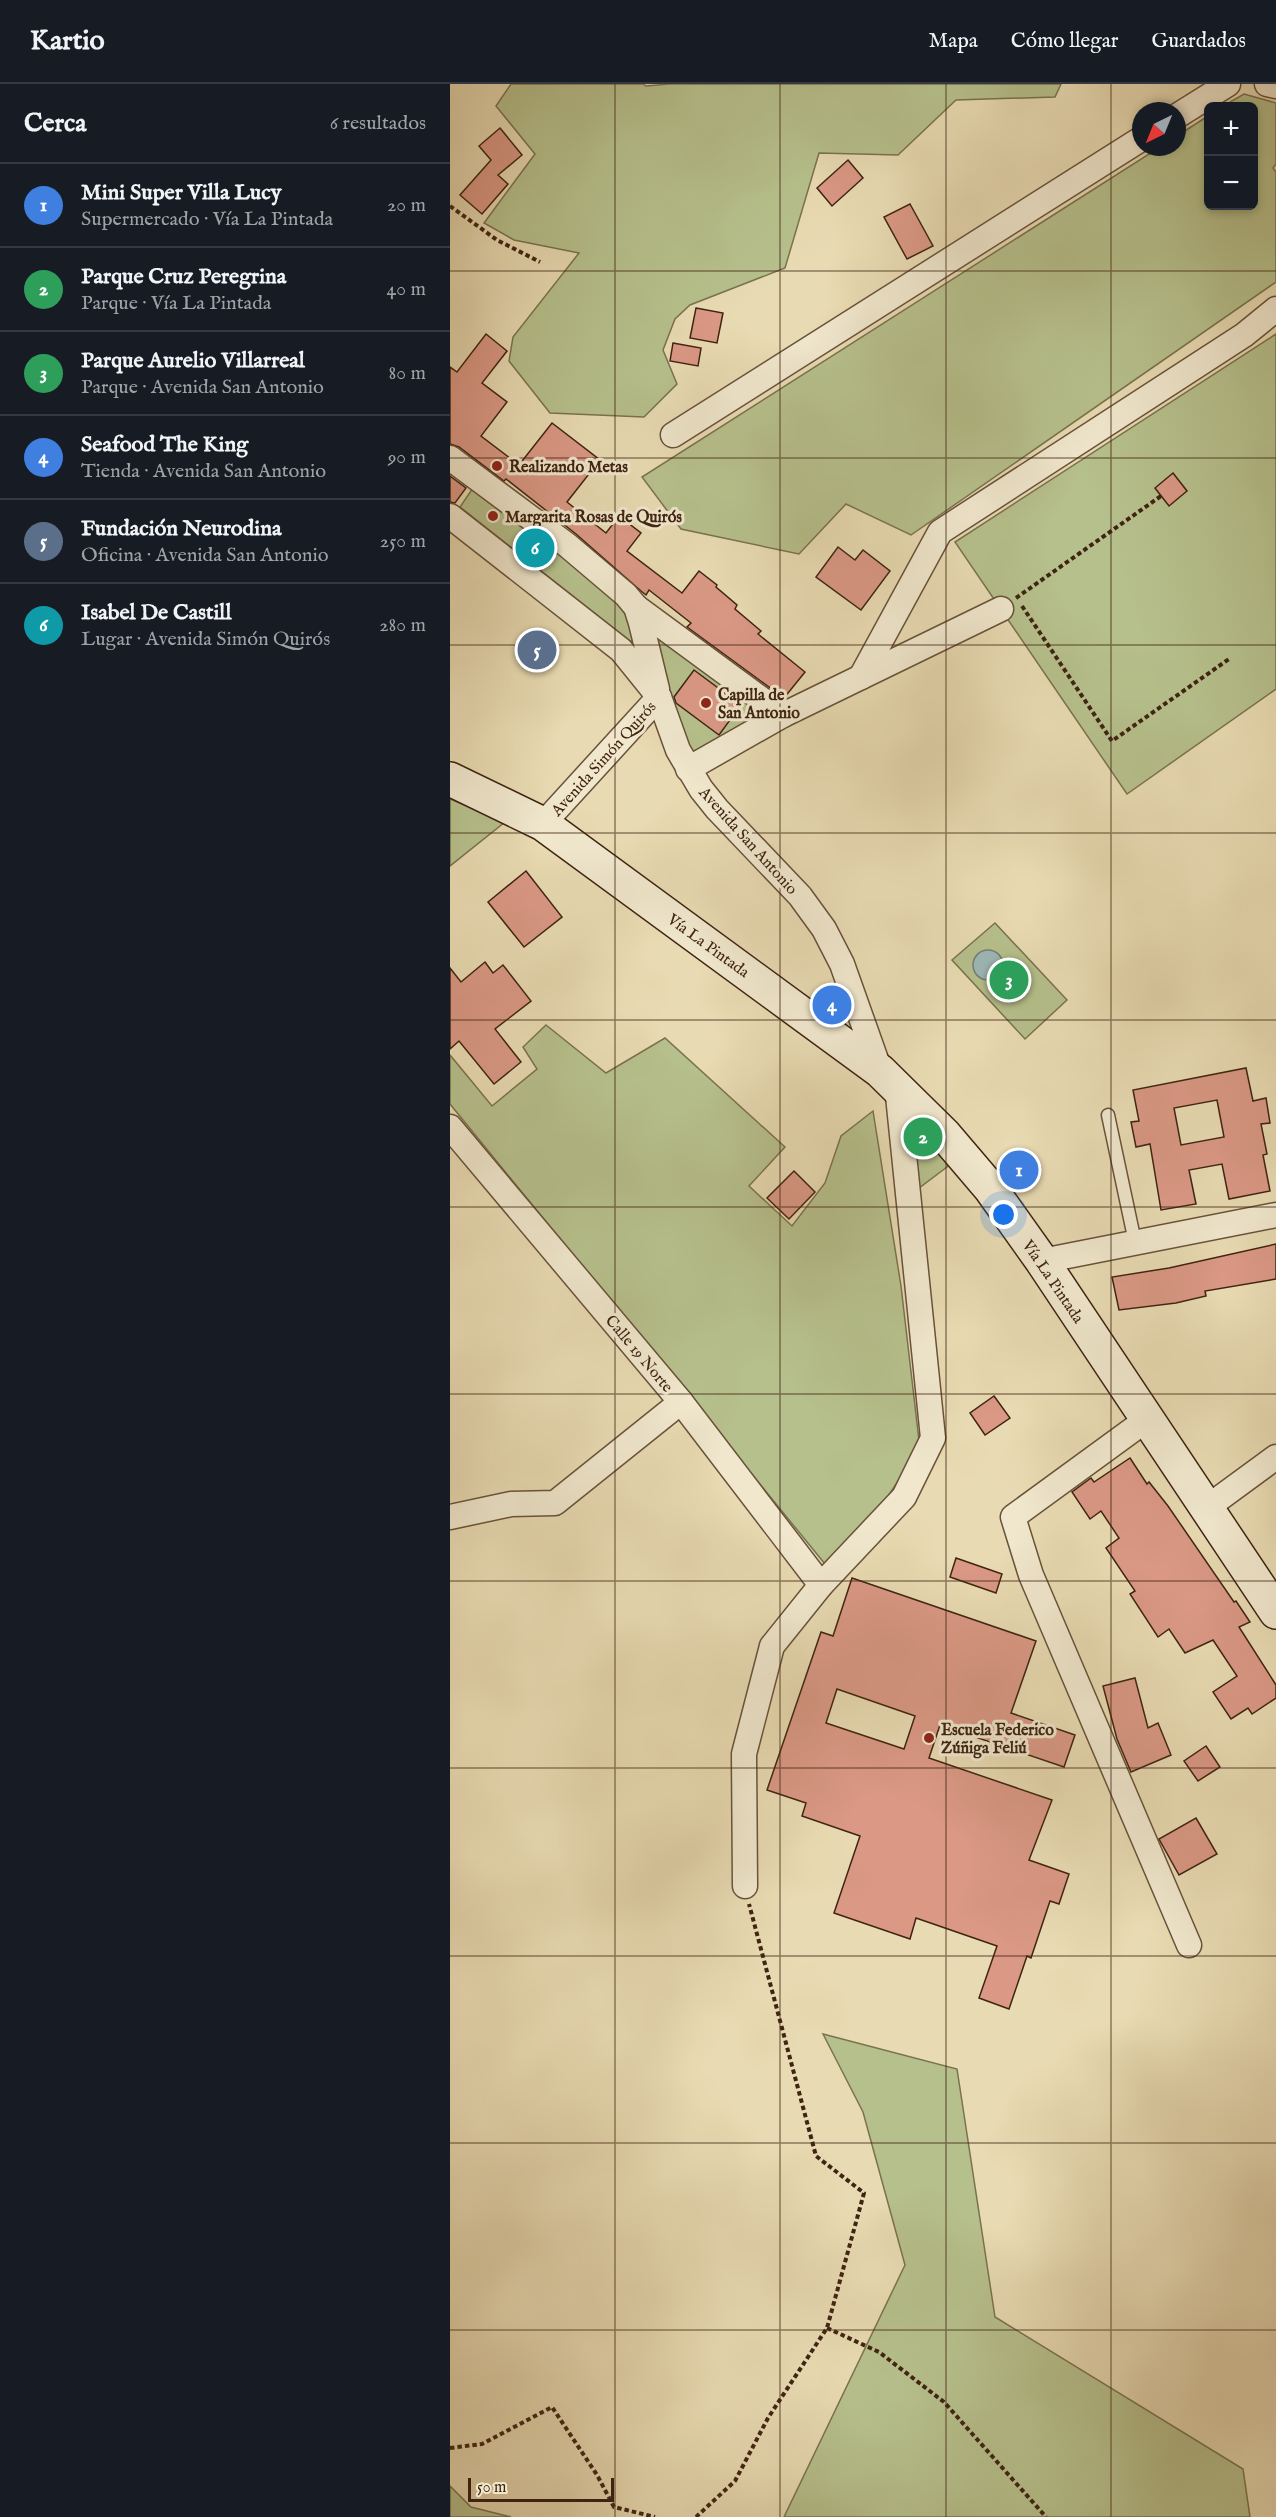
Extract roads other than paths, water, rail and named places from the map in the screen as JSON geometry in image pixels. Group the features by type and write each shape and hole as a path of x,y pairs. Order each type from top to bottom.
{"main road":[{"name":"Vía La Pintada","path":"450,779 543,824 888,1078 944,1134 990,1188 1042,1261 1276,1612"}],"street":[{"path":"1186,110 1228,84"},
{"path":"1267,84 1276,86"},
{"path":"673,435 1132,145"},
{"path":"861,677 940,532 1244,335 1276,309"},
{"name":"Avenida Simón Quirós","path":"450,458 567,545 615,584 636,607 646,639 659,697 543,824"},
{"name":"Avenida San Antonio","path":"450,516 621,650 659,697 671,733 688,769 717,809 800,896 825,929 842,964 888,1078 933,1438 904,1497 821,1585 772,1646 744,1754 745,1886"},
{"path":"688,769 783,715 1009,604"},
{"path":"636,607 783,715"},
{"name":"Calle 19 Norte","path":"450,1127 681,1402 821,1585"},
{"path":"1042,1261 1276,1215"},
{"path":"450,1517 511,1504 555,1503 681,1402"},
{"path":"1146,1420 1013,1517 1031,1575 1190,1945"},
{"path":"1206,1509 1276,1457"}],"lane":[{"path":"1108,1114 1135,1242"}],"water":[{"path":"988,950 994,951 1002,959 1002,971 994,979 988,980 982,979 974,971 973,965 974,959 982,951"}],"place":[{"name":"Realizando Metas","path":"497,466"},
{"name":"Margarita Rosas de Quirós","path":"493,516"},
{"name":"Isabel De Castill","path":"535,548"},
{"name":"Fundación Neurodina","path":"537,650"},
{"name":"Capilla de San Antonio","path":"706,703"},
{"name":"Parque Aurelio Villarreal","path":"1009,980"},
{"name":"Seafood The King","path":"832,1005"},
{"name":"Parque Cruz Peregrina","path":"923,1137"},
{"name":"Mini Super Villa Lucy","path":"1019,1170"},
{"name":"Escuela Federico Zúñiga Feliú","path":"929,1738"}]}
